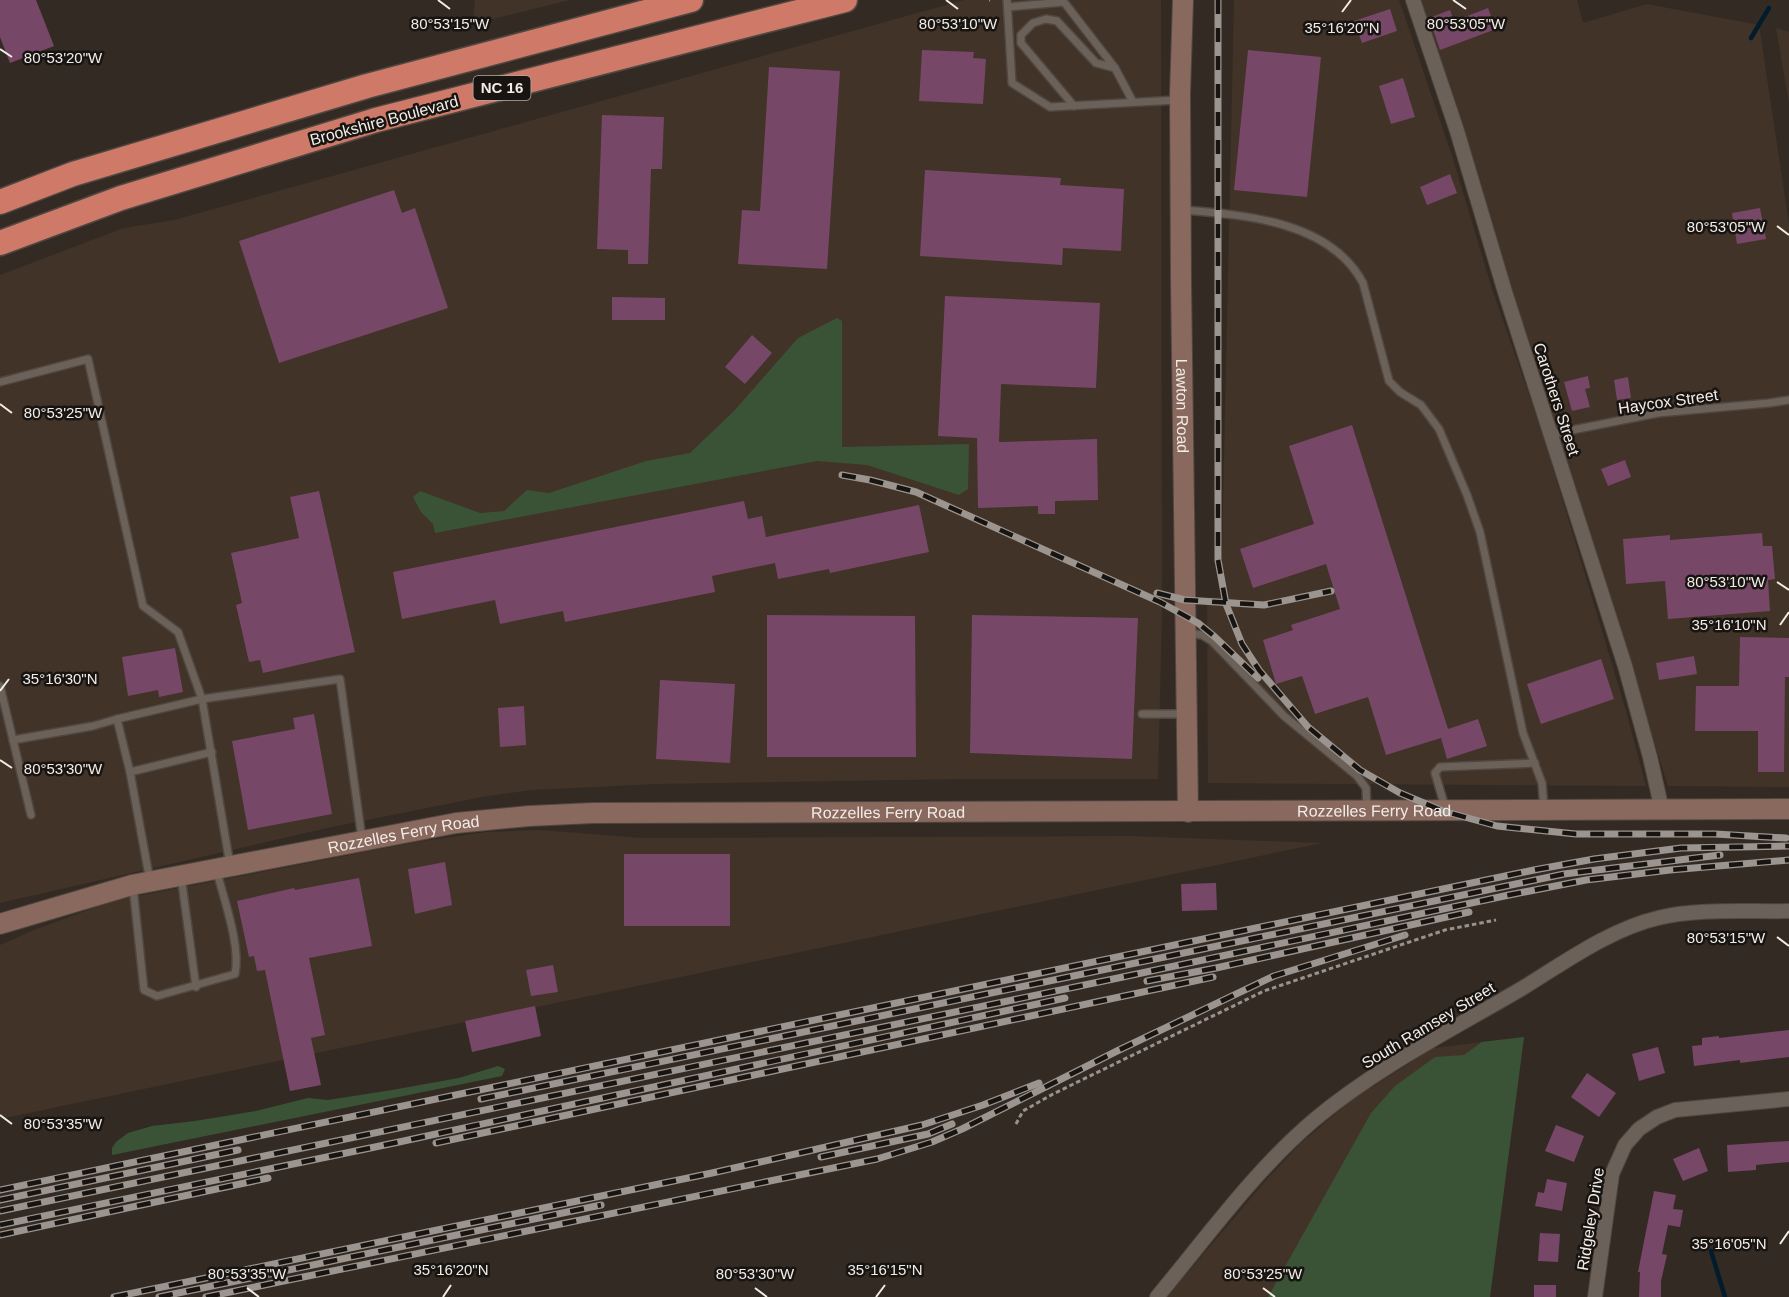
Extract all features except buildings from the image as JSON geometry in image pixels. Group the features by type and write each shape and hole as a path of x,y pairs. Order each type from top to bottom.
{"highway":[{"name":"NC 16","path":"0,202 73,174 367,86 691,0"},
{"name":"Brookshire Boulevard","path":"0,243 83,211 376,120 845,0"},
{"path":"73,174 83,211"}],"street":[{"name":"Lawton Road","path":"1183,0 1180,100 1188,812"},
{"name":"Carothers Street","path":"1413,0 1457,131 1505,292 1625,666 1662,810"},
{"name":"Rozzelles Ferry Road","path":"0,924 142,883 456,823 529,816 593,813 1789,809"},
{"name":"South Ramsey Street","path":"1157,1297 1277,1154 1314,1120 1354,1089 1409,1054 1579,954 1636,925 1658,918 1683,914 1789,911"},
{"name":"Ridgeley Drive","path":"1595,1297 1612,1174 1625,1145 1639,1129 1657,1117 1675,1110 1789,1099"}],"lane":[{"path":"1133,102 1115,68 1064,2 1008,4 1012,83 1050,107 1180,100"},
{"path":"1074,106 1021,43 1022,35 1033,23 1046,19 1057,21 1096,63 1115,68"},
{"path":"1181,210 1276,222 1317,238 1356,271 1362,283 1389,381 1400,392 1421,405 1439,429 1480,532 1523,733 1542,783 1544,811"},
{"path":"0,382 88,359 143,606 178,632 202,699 212,752 223,868 236,949 235,974 196,987 157,996 144,990 142,883 130,772 117,719"},
{"name":"Haycox Street","path":"1552,434 1658,413 1697,408 1769,404 1789,400"},
{"path":"1185,632 1202,635 1212,642 1284,716 1357,776 1366,788 1368,811"},
{"path":"14,740 93,726 202,699 340,679 362,842"},
{"path":"0,686 31,815"},
{"path":"1142,714 1186,714"},
{"path":"130,772 212,752"},
{"path":"1446,811 1435,773 1440,767 1535,763"},
{"path":"181,876 196,987"}],"path":[{"path":"1016,1124 1023,1111 1053,1094 1264,991 1445,930 1496,920"}],"shaded area":[{"path":"475,0 570,0 473,24"},
{"path":"964,0 1161,0 1162,613 1158,779 965,779 656,784 532,790 482,797 332,827 0,903 0,275 124,228 174,220"},
{"path":"1234,0 1399,0 1453,159 1492,289 1543,435 1626,711 1646,786 1208,783 1207,598 1221,597"},
{"path":"1421,0 1577,0 1583,23 1647,4 1759,25 1789,224 1789,787 1668,786"},
{"path":"1776,28 1789,32 1789,104"},
{"path":"540,830 642,838 1130,836 1322,843 0,1119 0,945 112,901 422,841 487,832"},
{"path":"1524,1037 1490,1297 1167,1297 1268,1178 1301,1143 1351,1101 1433,1048"}],"green space":[{"path":"837,318 842,321 842,447 969,444 968,489 959,495 867,465 817,461 435,533 433,524 421,512 413,497 420,491 480,513 504,511 527,490 549,493 646,461 690,453 734,411 798,338"},
{"path":"1524,1037 1490,1297 1268,1297 1371,1113 1395,1086 1435,1057 1464,1055 1482,1042"},
{"path":"498,1066 505,1069 502,1076 112,1155 112,1148 116,1142 128,1133 152,1126 256,1111 308,1098 328,1100 392,1090 459,1078"}],"waterway":[{"path":"1751,38 1769,8"},
{"path":"1711,1251 1725,1297"}],"railway":[{"path":"1218,0 1218,560 1226,604 1242,644 1259,670 1308,727 1360,770 1400,793 1443,811 1497,826 1576,834 1715,834 1786,838"},
{"path":"842,475 916,492 1160,602 1198,623 1258,678"},
{"path":"1157,593 1185,600 1264,605 1331,591"},
{"path":"0,1190 1534,870 1594,859 1681,848 1789,846"},
{"path":"481,1099 1564,874 1720,855"},
{"path":"0,1211 1509,895 1586,880 1789,860"},
{"path":"1147,981 1469,912"},
{"path":"206,1297 877,1159 932,1142 962,1129 1274,976 1405,935"},
{"path":"436,1143 1213,977"},
{"path":"0,1225 399,1142 1065,998"},
{"path":"114,1297 712,1173 922,1125 1039,1083"},
{"path":"821,1157 928,1134 952,1124"},
{"path":"0,1200 238,1150"},
{"path":"0,1235 268,1178"},
{"path":"159,1297 601,1205"}]}
